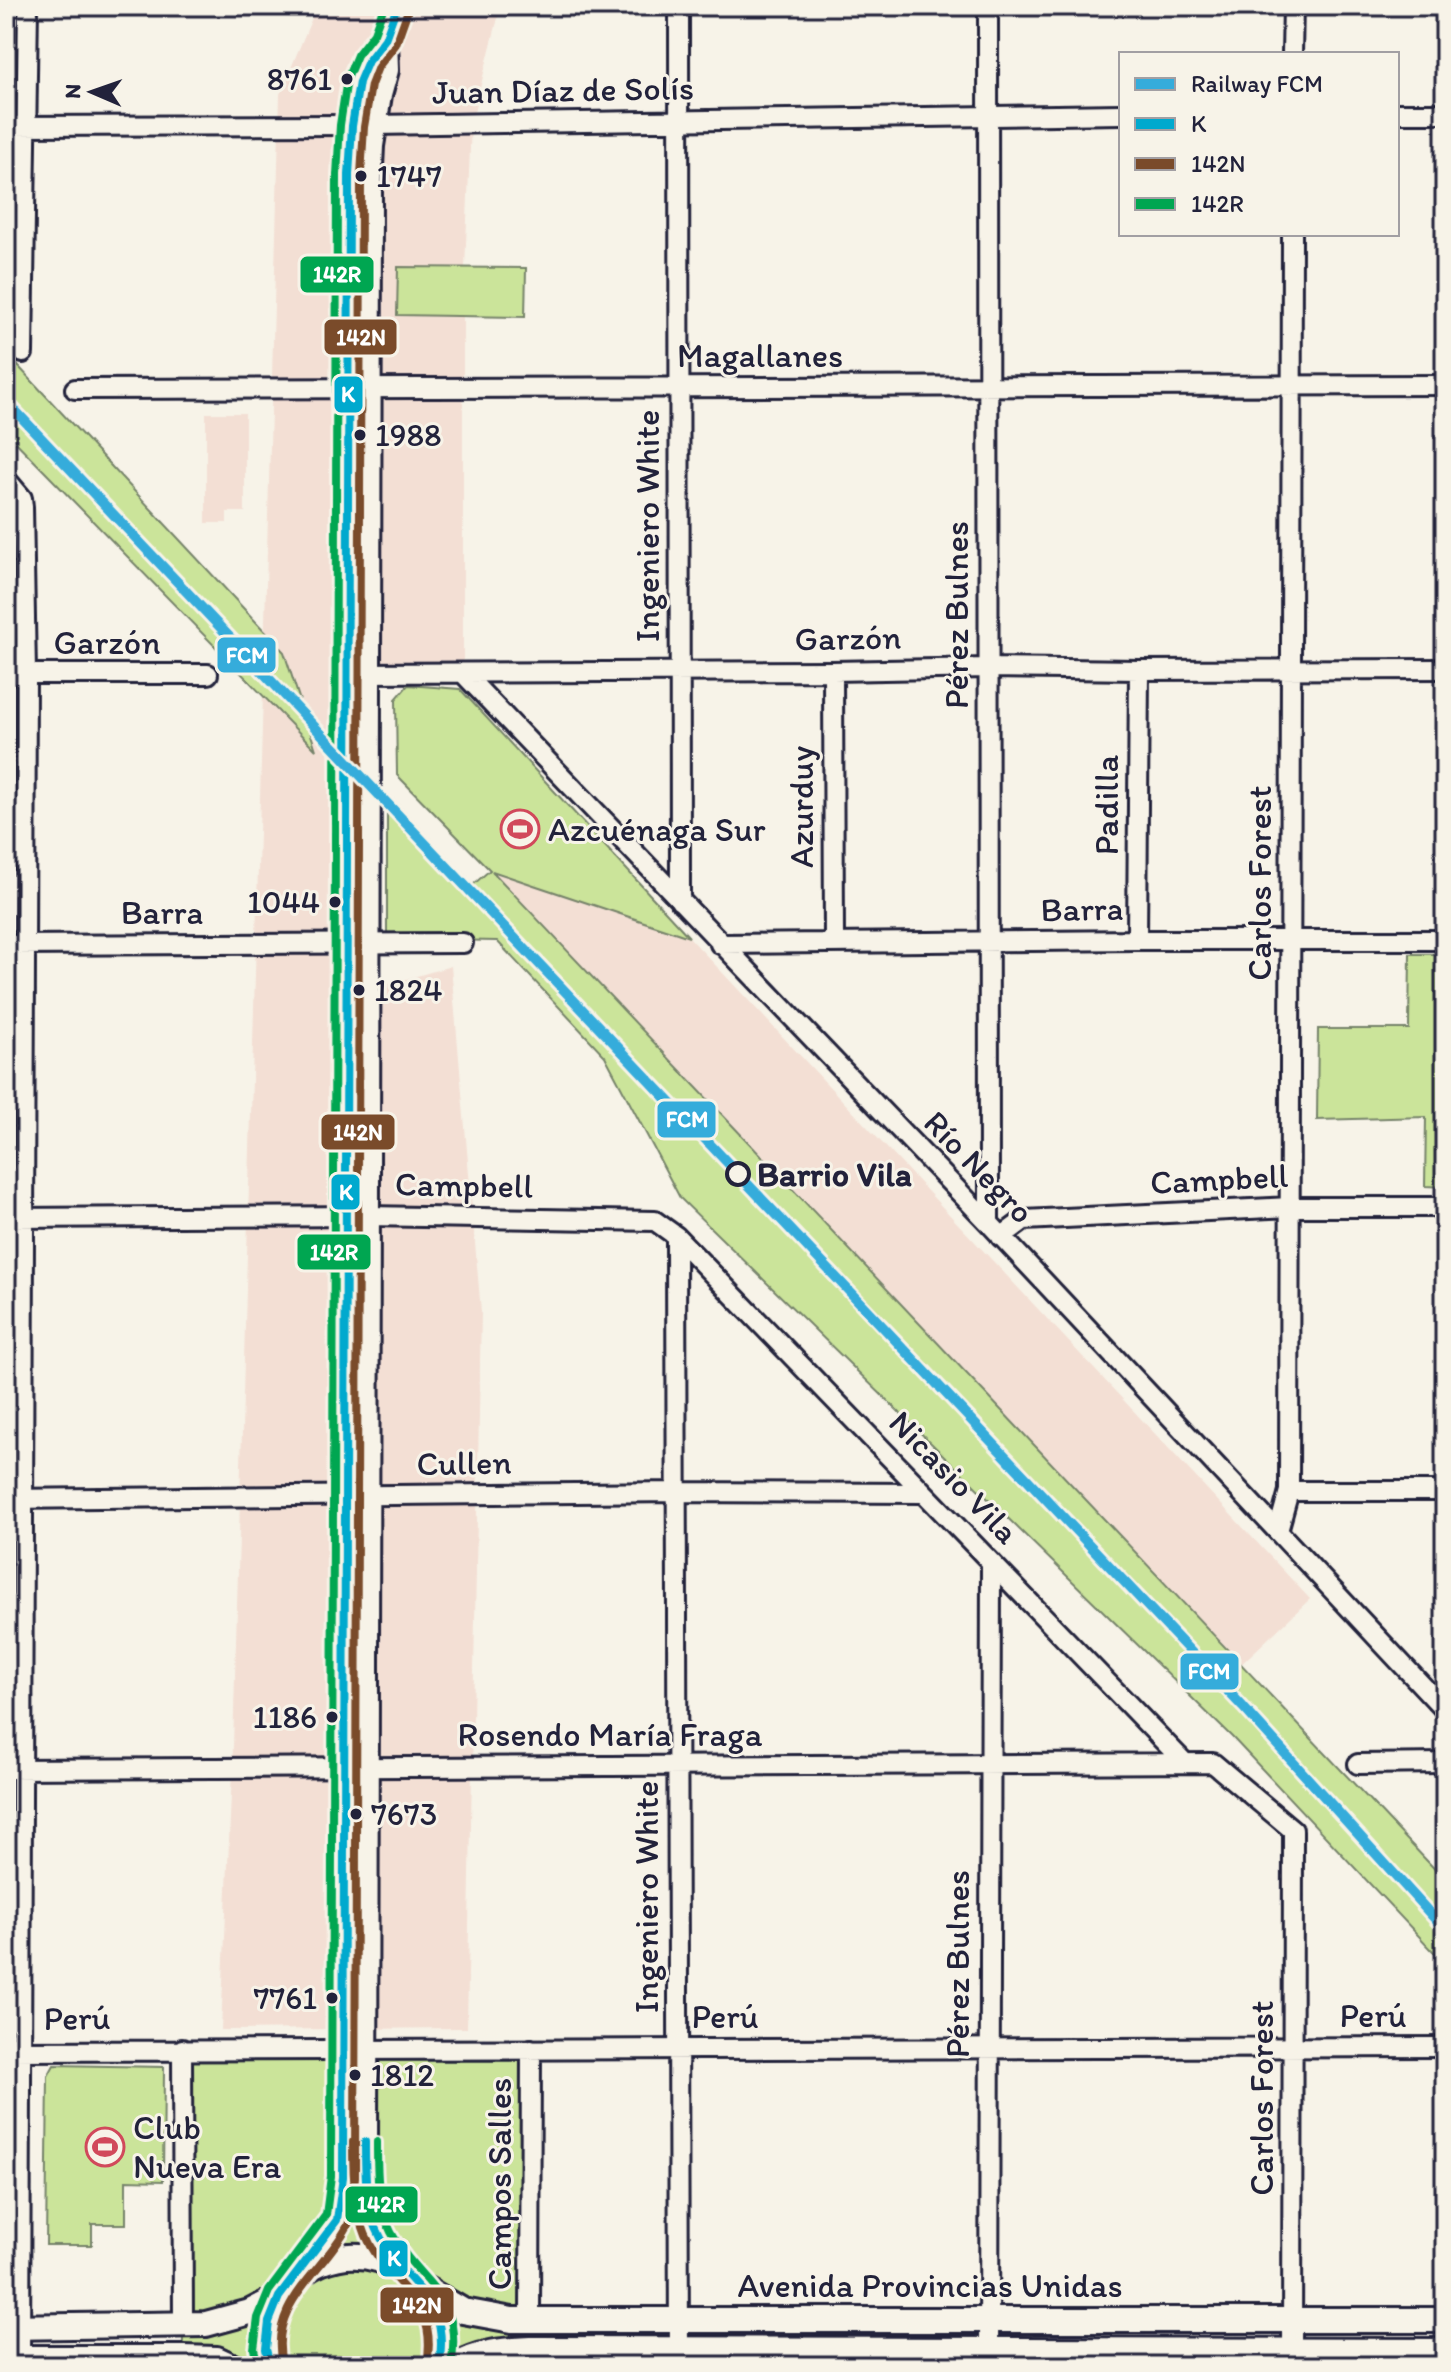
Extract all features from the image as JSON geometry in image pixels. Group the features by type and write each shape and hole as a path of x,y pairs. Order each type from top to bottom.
{"main road":[{"path":"270,2366 266,2349 269,2322 287,2288 337,2220 354,2049 358,388 349,175 363,126 359,82 368,61 385,39 397,6"},
{"path":"354,2049 368,2201 380,2236 398,2267"},
{"path":"13,2327 206,2324 250,2312 287,2288 317,2263 344,2255 372,2257 398,2267 422,2287 435,2307 442,2331 439,2366"},
{"name":"Avenida Provincias Unidas","path":"422,2287 463,2311 512,2320 1445,2320"},
{"name":"Avenida Provincias Unidas","path":"456,2366 472,2356 503,2350 530,2357 679,2358 1292,2358 1445,2351"},
{"path":"15,2360 183,2362 217,2359 232,2366"}],"street":[{"path":"23,353 28,6"},
{"name":"Ingeniero White","path":"679,6 680,901"},
{"name":"Pérez Bulnes","path":"988,6 989,943 995,1230"},
{"path":"1292,52 1293,6"},
{"path":"1399,113 1445,113"},
{"name":"Juan Díaz de Solís","path":"6,126 363,126 1119,114"},
{"name":"Carlos Forest","path":"1278,1531 1289,1491 1292,236"},
{"name":"Magallanes","path":"75,389 1445,385"},
{"path":"6,479 22,498 26,673 25,945 15,1218 15,2360"},
{"name":"Garzón","path":"358,673 988,668 1445,669"},
{"name":"Padilla","path":"1137,940 1139,670"},
{"name":"Azurduy","path":"833,671 834,942"},
{"name":"Río Negro","path":"463,673 995,1230 1445,1710"},
{"name":"Garzón","path":"6,674 208,674"},
{"name":"Barra","path":"720,944 1445,940"},
{"name":"Barra","path":"6,945 463,943"},
{"name":"Campbell","path":"995,1230 1024,1220 1290,1207 1445,1207"},
{"name":"Campbell","path":"15,1218 357,1216 655,1221 676,1236"},
{"name":"Ingeniero White","path":"676,1236 679,2358"},
{"name":"Nicasio Vila","path":"676,1236 1185,1763"},
{"path":"1289,1491 1445,1491"},
{"name":"Cullen","path":"15,1499 677,1492 924,1493"},
{"name":"Pérez Bulnes","path":"989,2358 991,1562"},
{"name":"Rosendo María Fraga","path":"14,1769 1213,1763 1293,1830"},
{"path":"1358,1764 1445,1763"},
{"name":"Carlos Forest","path":"1292,2358 1293,1830"},
{"name":"Perú","path":"14,2051 1445,2047"},
{"path":"182,2049 183,2325"},
{"name":"Campos Salles","path":"530,2319 531,2049"}],"shaded area":[{"path":"317,6 501,6 471,124 463,316 463,673 369,673 369,990 451,966 481,1312 467,2028 221,2030 233,1747 280,94"},
{"path":"206,413 245,413 245,512 227,512 227,523 206,523"},
{"path":"490,870 689,937 1310,1599 1235,1670"},
{"path":"6,1301 14,1301 13,1366 6,1366"}],"green space":[{"path":"398,267 526,268 525,317 397,315"},
{"path":"6,353 284,652 316,750 6,432"},
{"path":"408,685 460,689 689,937 492,871 1445,1880 1445,1964 1232,1737 680,1198 605,1056 497,941 395,939 387,934 387,812 466,891 490,870 397,775 396,699"},
{"path":"1410,954 1445,954 1445,1187 1425,1186 1426,1117 1317,1120 1318,1029 1409,1029"},
{"path":"182,2049 531,2049 530,2366 183,2366"},
{"name":"Club Nueva Era","path":"54,2065 164,2067 163,2181 126,2180 126,2224 92,2224 92,2245 46,2245 48,2076"}],"rail line":[{"name":"FCM","path":"6,401 1243,1707 1445,1930"}],"transit line":[{"name":"142R","path":"258,2366 254,2349 258,2318 269,2291 326,2215 331,2176 337,175 347,79 357,55 374,33 384,6"},
{"name":"K","path":"270,2366 266,2349 269,2322 279,2297 337,2220 343,2177 349,175 359,82 368,61 385,39 397,6"},
{"name":"142N","path":"282,2363 280,2342 283,2323 300,2290 347,2227 355,2177 361,175 371,85 378,67 396,44 408,10"},
{"name":"142N","path":"353,2142 354,2182 361,2222 371,2246 421,2311 429,2343 427,2364"},
{"name":"K","path":"365,2142 366,2179 372,2215 392,2256 433,2308 441,2342 439,2366"},
{"name":"142R","path":"377,2142 379,2188 386,2222 402,2251 445,2306 453,2341 451,2366"}],"place":[{"name":"8761","path":"347,79"},
{"name":"1747","path":"361,176"},
{"name":"1988","path":"360,435"},
{"name":"Azcuénaga Sur","path":"520,829"},
{"name":"1044","path":"335,902"},
{"name":"1824","path":"359,990"},
{"name":"Barrio Vila","path":"738,1174"},
{"name":"1186","path":"332,1717"},
{"name":"7673","path":"356,1814"},
{"name":"7761","path":"332,1998"},
{"name":"1812","path":"355,2075"},
{"name":"Club Nueva Era","path":"105,2147"}]}
